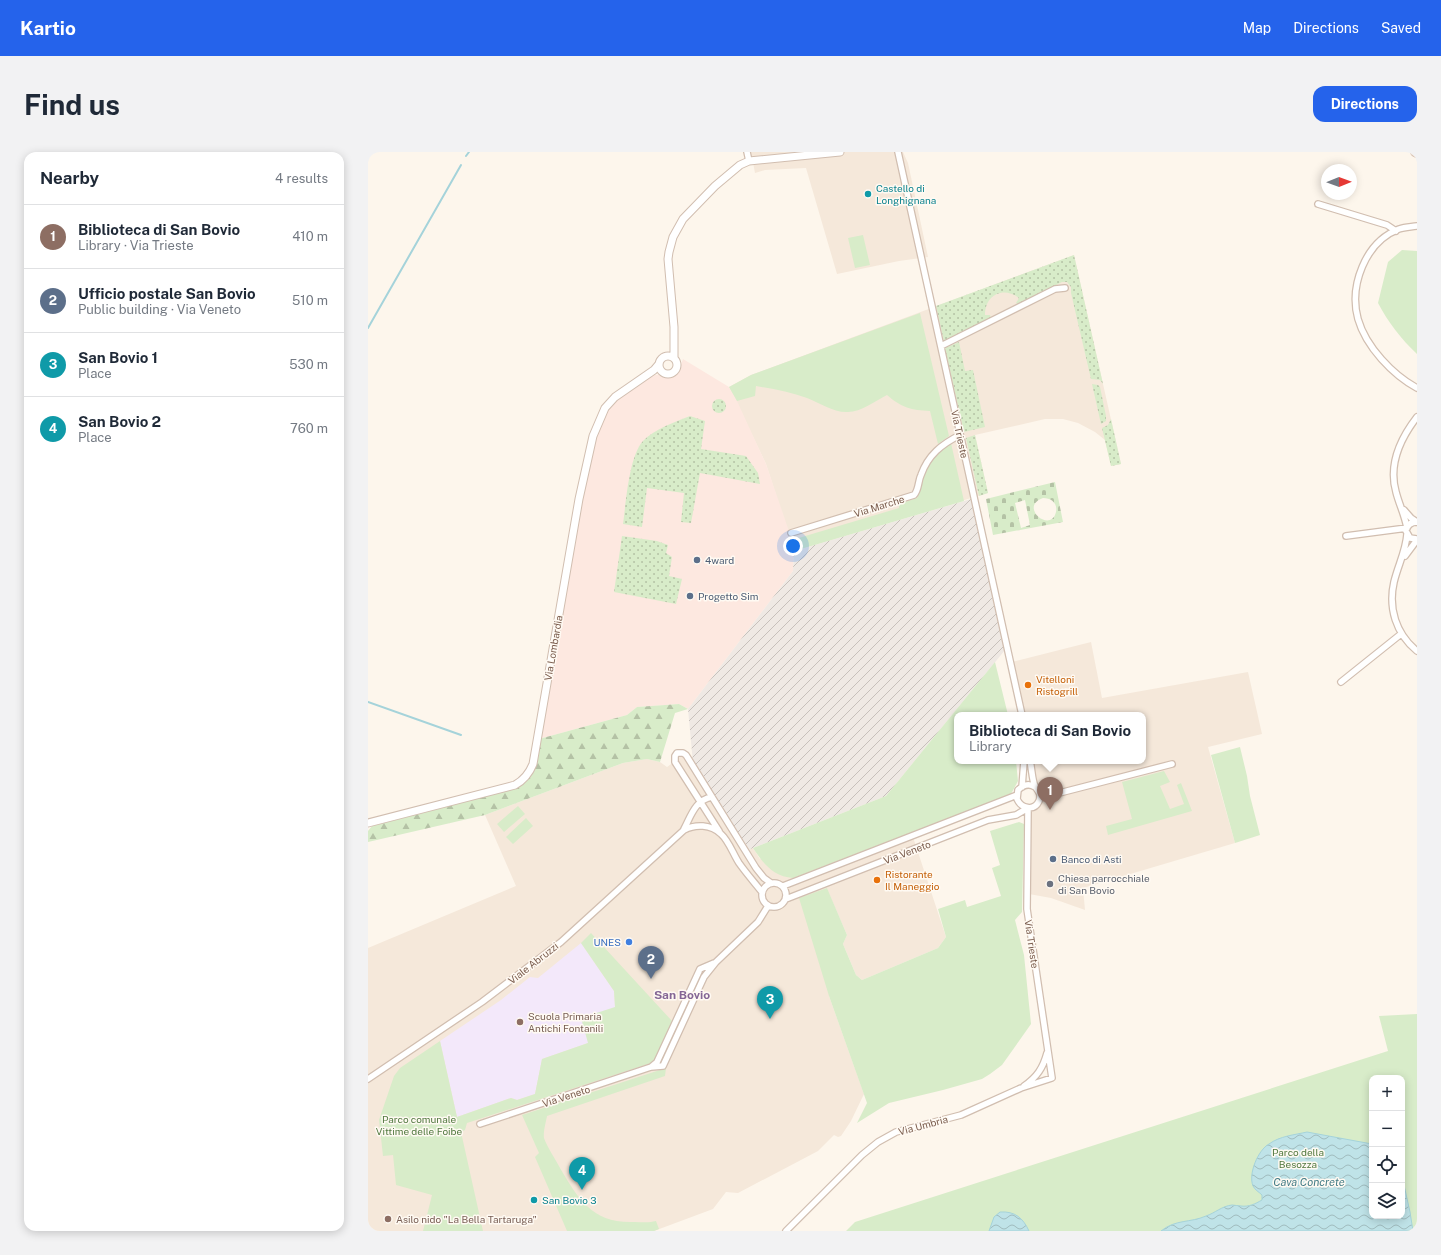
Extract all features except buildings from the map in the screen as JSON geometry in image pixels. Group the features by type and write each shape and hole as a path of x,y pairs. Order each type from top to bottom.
{"street":[{"path":"747,152 750,161"},
{"path":"671,357 674,347 674,327 668,259 673,237 686,216 733,169 750,161 840,152"},
{"name":"Via Trieste","path":"898,152 1021,712"},
{"path":"1318,204 1387,225 1396,231"},
{"path":"1417,226 1396,231 1372,250 1366,258 1360,273 1357,288 1356,307 1364,333 1372,346 1394,371 1417,388"},
{"path":"941,346 1055,289 1065,288"},
{"name":"Via Lombardia","path":"368,823 515,785 529,774 533,764 579,499 593,436 610,402 620,392 646,375 654,370 662,358 671,357 677,364 675,372 669,374 663,372 646,375"},
{"path":"659,364 660,369 663,372"},
{"path":"1402,559 1417,540 1410,538 1407,531 1393,476 1395,459 1400,442 1417,417"},
{"name":"Via Marche","path":"791,533 914,495 917,491 921,475 929,458 942,445 960,435"},
{"path":"1400,505 1406,514 1417,522"},
{"path":"1417,522 1411,523 1407,531 1402,559 1392,594 1392,606 1395,621 1402,634 1417,651"},
{"path":"1346,536 1407,531"},
{"path":"1341,682 1402,634"},
{"path":"762,892 747,874 675,762 675,756 678,753 683,753 686,755 756,868 764,878 771,883"},
{"path":"1022,787 1029,785 1035,787 1039,791 1040,798 1036,805 1028,808 1020,804 1018,801 1017,795 1022,787 1024,764"},
{"path":"1031,764 1035,787"},
{"path":"1040,798 1172,764"},
{"name":"Via Veneto","path":"783,886 1017,795"},
{"path":"684,830 691,813 700,801 712,797"},
{"name":"Via Trieste","path":"1028,808 1027,909 1052,1078"},
{"name":"Via Veneto","path":"786,899 988,820 1016,815 1028,808"},
{"path":"684,830 689,827 701,826 714,829 721,834"},
{"name":"Viale Abruzzi","path":"368,1079 482,1002 555,947 684,830"},
{"path":"776,882 783,886 787,893 783,904 777,907 768,906 762,898 762,892 766,886 776,882"},
{"name":"Via Veneto","path":"480,1124 652,1067 663,1066 704,977 716,962 758,922 768,906"},
{"name":"Via Umbria","path":"1021,1088 1030,1082 1040,1072 1048,1048"},
{"name":"Via Umbria","path":"786,1231 862,1155 878,1142 896,1132 961,1114 1021,1088 1052,1078"}],"shaded area":[{"path":"751,152 903,152 908,163 928,257 899,261 837,274 806,168 765,170 755,173"},
{"path":"1074,255 1121,464 1111,466 1105,440 1095,432 1078,423 1063,419 1045,419 975,435 988,493 794,551 766,464 729,387 751,375"},
{"path":"683,359 729,387 737,401 766,464 792,540 794,551 793,571 688,709 679,704 637,707 627,715 539,739 581,499 595,435 607,410 615,399 650,376 662,374 672,375 678,371"},
{"path":"971,499 1005,650 886,796 748,850 693,763 688,709 793,571 794,551"},
{"path":"1091,642 1102,698 1248,672 1262,734 1208,747 1235,843 1083,888 1085,910 1051,898 1029,894 1030,810 1038,806 1037,786 1033,764 1146,764 1146,712 1022,712 1012,662"},
{"path":"683,753 748,850 753,848 760,859 911,831 946,937 938,948 862,980 856,975 843,944 847,935 827,889 829,996 864,1094 851,1121 841,1136 838,1137 834,1135 818,1151 738,1193 726,1192 713,1209 654,1231 368,1231 368,948 516,886 485,815 623,763 647,759 660,762 667,767 674,762 674,758"},
{"path":"581,943 614,991 615,1007 588,1043 542,1059 535,1094 517,1100 511,1098 457,1117 440,1041 501,1000 530,977 538,978"}],"green space":[{"path":"863,235 870,265 855,268 848,238"},
{"path":"1402,250 1417,251 1417,354 1395,330 1378,303 1388,262"},
{"path":"1074,255 1103,384 1100,380 1091,379 1071,293 1071,287 1067,282 1062,282 1018,304 1016,303 1019,298 1013,294 996,294 988,302 986,308 985,315 990,315 991,318 944,341 936,306"},
{"path":"920,313 949,436 938,444 930,411 907,408 897,403 887,395 868,406 853,412 843,412 795,394 756,386 755,396 737,401 729,387 751,375"},
{"path":"959,342 965,371 973,370 985,427 964,432 945,348"},
{"path":"1092,384 1100,387 1106,416 1106,421 1101,424"},
{"path":"716,399 722,399 726,403 726,409 722,413 716,413 712,409 712,403"},
{"path":"690,416 705,421 701,449 746,456 758,473 760,484 700,473 691,523 681,522 684,493 647,488 642,527 623,524 631,468 638,448 643,441 653,433 665,426"},
{"path":"1111,419 1121,464 1111,466 1102,428 1108,425"},
{"path":"975,435 988,493 979,496 966,438"},
{"path":"951,443 964,501 794,551 792,540 899,508 899,504 917,498 924,474 930,464 941,451"},
{"path":"1055,482 1063,522 993,535 986,499","holes":["1043,498 1051,500 1056,506 1056,512 1053,518 1048,520 1043,520 1038,517 1035,512 1034,507 1036,502","1025,500 1030,525 1021,528 1015,503"]},
{"path":"622,536 657,541 668,545 666,553 672,557 669,576 682,579 676,604 614,592"},
{"path":"995,662 1007,712 954,712"},
{"path":"679,704 688,709 675,713 660,762 647,759 623,763 485,815 368,842 368,831 372,826 511,790 520,786 526,782 533,770 539,739 627,715 637,707"},
{"path":"954,712 954,764 1016,764 1018,781 1011,794 793,878 774,872 765,864 753,848 886,796"},
{"path":"1240,747 1260,835 1235,843 1211,755"},
{"path":"1164,771 1170,782 1160,786 1170,809 1184,804 1177,785 1181,783 1192,811 1108,835 1106,826 1132,819 1122,782"},
{"path":"518,806 525,814 504,832 497,824"},
{"path":"526,818 533,826 513,844 506,837"},
{"path":"1019,822 1024,824 1022,912 1015,920 1024,955 1031,1024 1002,1065 982,1079 889,1103 857,1123 867,1103 829,996 799,898 827,888 847,935 843,944 856,975 862,980 938,948 946,937 938,909 965,900 967,907 1001,896 992,868 1000,865 990,831"},
{"name":"Parco comunale Vittime delle Foibe","path":"591,933 672,1021 654,1062 467,1123 465,1130 461,1132 483,1231 423,1231 432,1195 396,1185 393,1155 383,1156 379,1120 394,1076 400,1068 440,1041 457,1117 511,1098 517,1100 535,1094 542,1059 588,1043 581,1018 615,1007 614,991 581,943"},
{"name":"Parco della Besozza","path":"1417,1014 1417,1231 846,1231 855,1222 1388,1051 1379,1016"},
{"path":"666,1068 665,1076 547,1116 544,1133 544,1138 547,1145 567,1180 581,1200 589,1208 608,1219 620,1222 656,1221 659,1229 654,1231 567,1231 535,1157 539,1153 522,1115"}],"water":[{"name":"Cava Concrete","path":"1307,1132 1369,1143 1369,1219 1405,1219 1405,1190 1413,1231 1161,1231 1178,1223 1209,1215 1228,1206 1247,1206 1262,1200 1262,1195 1253,1186 1252,1181 1255,1163 1261,1151 1265,1147 1278,1139"},
{"path":"1000,1212 1018,1216 1024,1222 1029,1231 989,1231 994,1217"}],"waterway":[{"path":"466,156 469,152"},
{"path":"368,328 461,165"},
{"path":"368,702 461,735"}],"place":[{"name":"Castello di Longhignana","path":"868,194"},
{"name":"4ward","path":"697,560"},
{"name":"Progetto Sim","path":"690,596"},
{"name":"Vitelloni Ristogrill","path":"1028,685"},
{"name":"Biblioteca di San Bovio","path":"1050,810"},
{"name":"Banco di Asti","path":"1053,859"},
{"name":"Ristorante Il Maneggio","path":"877,880"},
{"name":"Chiesa parrocchiale di San Bovio","path":"1050,884"},
{"name":"UNES","path":"629,942"},
{"name":"Ufficio postale San Bovio","path":"651,979"},
{"name":"San Bovio 1","path":"770,1019"},
{"name":"Scuola Primaria Antichi Fontanili","path":"520,1022"},
{"name":"San Bovio 2","path":"582,1190"},
{"name":"San Bovio 3","path":"534,1200"},
{"name":"Asilo nido \"La Bella Tartaruga\"","path":"388,1219"}],"district":[{"name":"San Bovio","path":"682,995"}]}
